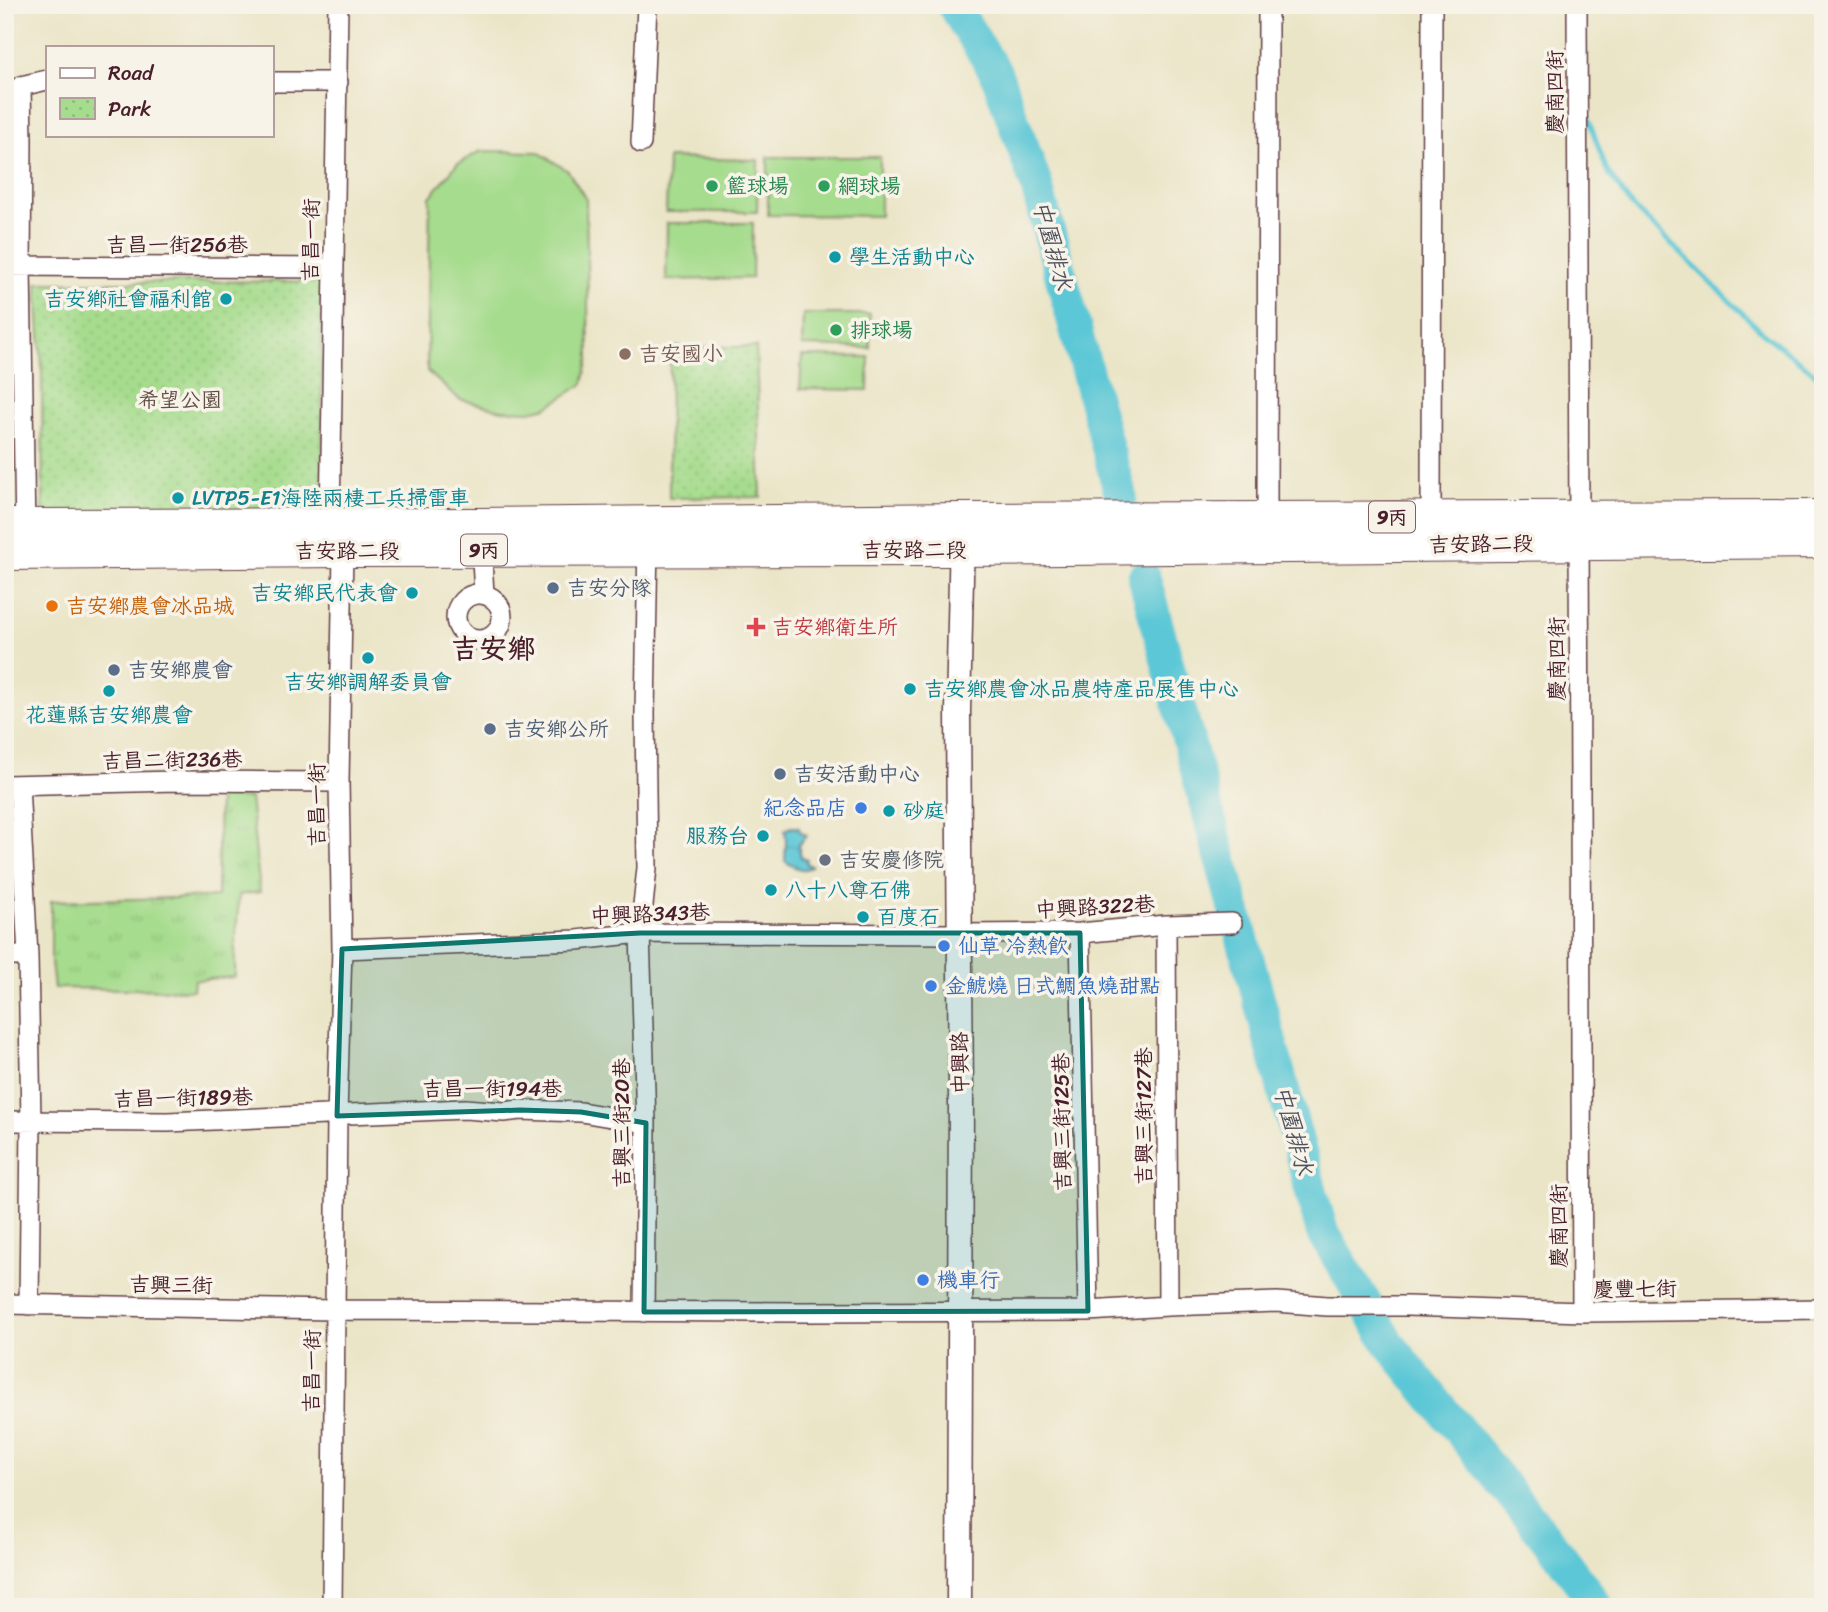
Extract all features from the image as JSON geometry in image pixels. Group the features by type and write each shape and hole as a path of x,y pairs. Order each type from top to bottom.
{"main road":[{"name":"吉安路二段","path":"15,540 648,536 962,519 1431,516 1579,529 1823,542"},
{"name":"吉安路二段","path":"648,536 962,550 1579,529 1823,516"}],"street":[{"name":"吉昌一街","path":"332,1607 337,1116 342,948 333,268 338,5"},
{"path":"641,143 647,5"},
{"path":"1267,517 1268,5"},
{"path":"1431,516 1432,5"},
{"name":"慶南四街","path":"1577,5 1582,1312"},
{"path":"15,540 13,266 22,142 13,84 46,80"},
{"path":"273,82 338,82"},
{"name":"吉昌一街256巷","path":"13,266 333,268"},
{"name":"中興路","path":"959,1607 961,1099 958,712 962,519"},
{"name":"吉興三街20巷","path":"644,1312 646,1123 640,933 648,868 645,714 648,536"},
{"path":"481,537 484,594"},
{"name":"吉昌二街236巷","path":"12,785 177,781 339,782"},
{"path":"12,785 28,956 31,1122 29,1305"},
{"name":"中興路322巷","path":"960,934 1080,933 1166,925 1232,923"},
{"name":"吉興三街127巷","path":"1166,925 1168,1306"},
{"name":"中興路343巷","path":"342,948 577,940 640,933 960,934"},
{"name":"吉興三街125巷","path":"1080,933 1088,1311"},
{"path":"5,956 28,956"},
{"name":"吉昌一街194巷","path":"337,1116 465,1109 505,1112 520,1110 580,1112 646,1123"},
{"name":"吉昌一街189巷","path":"5,1121 168,1122 337,1116"},
{"name":"慶豐七街","path":"959,1311 1088,1311 1277,1302 1327,1307 1407,1306 1582,1312 1823,1309"},
{"name":"吉興三街","path":"5,1304 335,1310 959,1311"}],"highlighted area":[{"path":"640,933 1080,933 1088,1311 644,1312 646,1123 581,1112 520,1110 337,1116 342,949"}],"green space":[{"path":"481,151 538,152 568,171 586,199 589,358 583,384 547,407 530,411 502,410 459,399 427,371 430,197 457,164"},
{"name":"網球場","path":"768,157 880,157 880,216 768,215"},
{"name":"籃球場","path":"668,158 758,160 757,212 666,212"},
{"path":"667,223 753,223 752,278 666,280"},
{"name":"希望公園","path":"321,281 323,518 43,519 42,369 37,283"},
{"name":"排球場","path":"803,314 870,314 870,348 802,346"},
{"path":"670,347 756,347 761,497 669,498"},
{"name":"排球場","path":"802,356 869,357 868,390 800,389"},
{"path":"11,366 13,506 5,506 5,367"},
{"path":"219,796 250,798 260,892 239,895 235,977 194,980 193,990 54,988 51,962 51,901 217,897"}],"water":[{"path":"798,827 807,835 798,845 801,857 811,866 808,868 798,868 785,861 785,830"}],"waterway":[{"name":"中園排水","path":"953,5 996,73 1036,184 1121,497"},
{"path":"1585,109 1607,171 1632,206 1763,333 1823,380"},
{"name":"中園排水","path":"1144,577 1322,1231 1391,1346 1552,1545 1598,1607"}],"place":[{"name":"籃球場","path":"712,186"},
{"name":"網球場","path":"824,186"},
{"name":"學生活動中心","path":"835,257"},
{"name":"吉安鄉社會福利館","path":"226,299"},
{"name":"排球場","path":"836,330"},
{"name":"吉安國小","path":"625,354"},
{"name":"LVTP5-E1海陸兩棲工兵掃雷車","path":"178,498"},
{"name":"吉安分隊","path":"553,588"},
{"name":"吉安鄉民代表會","path":"412,593"},
{"name":"吉安鄉農會冰品城","path":"52,606"},
{"name":"吉安鄉衛生所","path":"756,627"},
{"name":"吉安鄉調解委員會","path":"368,658"},
{"name":"吉安鄉農會","path":"114,670"},
{"name":"吉安鄉農會冰品農特產品展售中心","path":"910,689"},
{"name":"花蓮縣吉安鄉農會","path":"109,691"},
{"name":"吉安鄉公所","path":"490,729"},
{"name":"吉安活動中心","path":"780,774"},
{"name":"紀念品店","path":"861,808"},
{"name":"砂庭","path":"889,811"},
{"name":"服務台","path":"763,836"},
{"name":"吉安慶修院","path":"825,860"},
{"name":"八十八尊石佛","path":"771,890"},
{"name":"百度石","path":"863,917"},
{"name":"仙草 冷熱飲","path":"944,946"},
{"name":"金鯱燒 日式鯛魚燒甜點","path":"931,986"},
{"name":"機車行","path":"923,1280"}],"district":[{"name":"吉安鄉","path":"493,648"}]}
